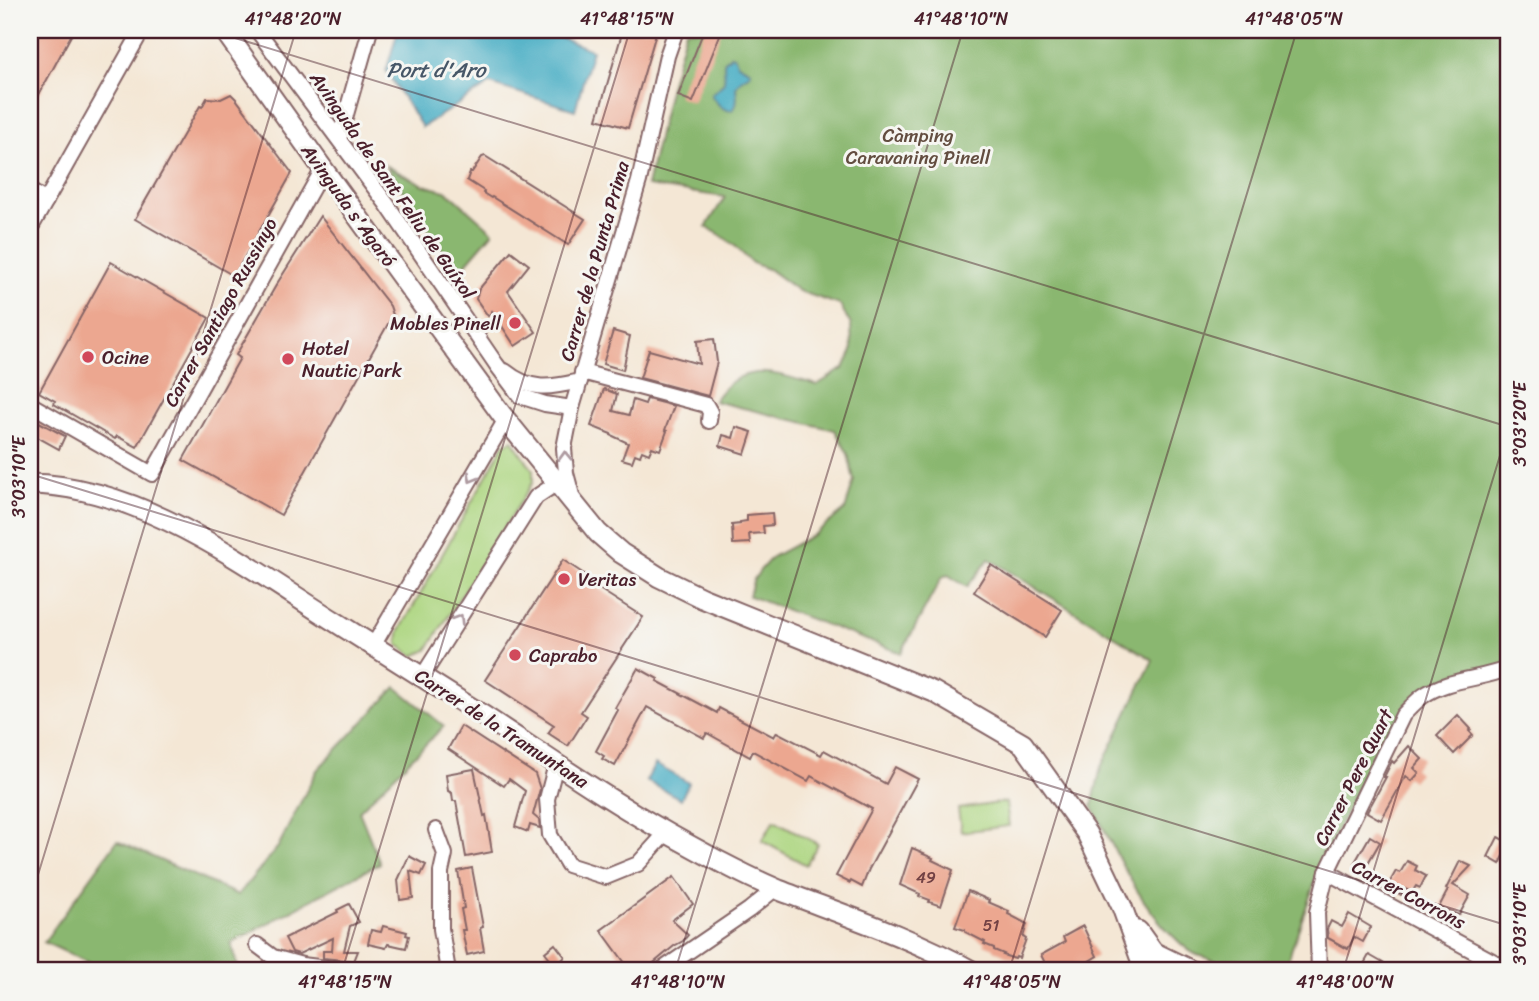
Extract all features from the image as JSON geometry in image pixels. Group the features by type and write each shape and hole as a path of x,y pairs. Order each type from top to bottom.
{"main road":[{"name":"Avinguda s'Agaró","path":"224,30 475,378 598,533 621,553 659,577 702,598 934,692 1023,744 1087,834 1122,907"},
{"name":"Carrer de la Tramuntana","path":"32,484 68,488 106,497 149,512 206,539 666,833 776,888 896,934 972,971"},
{"path":"1122,907 1145,971"},
{"path":"1122,907 1153,951 1192,971"}],"street":[{"path":"30,229 142,30"},
{"name":"Avinguda de Sant Feliu de Guíxol","path":"257,30 416,246 520,396 545,404 572,408"},
{"path":"339,139 370,30"},
{"name":"Carrer de la Punta Prima","path":"574,504 566,474 564,448 572,408 639,181 667,56 676,30"},
{"name":"Carrer Santiago Russinyo","path":"30,404 152,474 323,169"},
{"path":"30,191 46,201"},
{"path":"475,378 496,364"},
{"name":"Avinguda de Sant Feliu de Guíxol","path":"496,364 514,379 535,386 554,388 581,376"},
{"path":"581,376 706,405 710,411 709,421"},
{"path":"373,646 506,419"},
{"path":"422,677 536,497 557,483"},
{"name":"Carrer Pere Quart","path":"1320,971 1317,912 1327,872 1403,716 1421,697 1440,686 1509,668"},
{"path":"556,764 547,799 550,835 568,865 606,877 638,864 666,833"},
{"path":"436,830 445,854 441,873 441,929 448,971"},
{"name":"Carrer Corrons","path":"1327,872 1509,970"},
{"path":"660,971 749,910 776,888"},
{"path":"257,946 273,957 302,965 351,971"}],"green space":[{"name":"Càmping Caravaning Pinell","path":"686,30 1509,30 1509,667 1427,690 1381,739 1323,859 1284,971 1229,964 1197,955 1185,947 1146,904 1092,806 1101,767 1153,660 989,559 967,587 948,575 942,577 901,653 749,596 753,581 772,557 813,535 845,510 854,480 848,454 835,430 714,401 736,379 748,374 774,374 817,385 844,368 852,351 851,325 840,305 799,291 770,270 752,263 735,246 706,227 725,197 647,186"},
{"path":"386,166 424,185 448,192 493,232 458,273"},
{"path":"512,440 533,470 533,482 427,650 414,656 398,645 399,632 504,444"},
{"path":"396,687 444,726 359,811 380,863 231,943 239,971 106,971 44,942 117,841 238,895 278,847 317,770"},
{"path":"1006,802 1009,826 961,832 958,809"},
{"path":"774,820 818,844 806,865 762,841"}],"water":[{"name":"Port d'Aro","path":"398,30 549,30 548,33 592,50 575,110 490,84 422,127 386,71"},
{"path":"731,55 738,64 751,71 736,86 737,102 734,108 727,110 715,101 711,94 723,83 724,62"},
{"path":"655,764 689,783 681,799 646,781"}],"building":[{"path":"30,30 74,30 30,111"},
{"path":"623,30 657,30 628,128 597,119"},
{"path":"704,30 722,30 693,102 678,96"},
{"path":"231,94 292,173 234,276 135,219 200,106 202,107 207,98 221,99"},
{"path":"485,156 585,219 568,245 483,193 484,191 467,180 470,172"},
{"path":"320,216 390,306 393,315 281,515 183,460 240,358 236,355"},
{"path":"511,251 529,265 508,291 536,332 515,346 492,311 488,316 476,299 479,289"},
{"path":"111,262 209,318 137,447 117,436 115,439 54,404 55,401 39,392"},
{"path":"613,331 630,336 623,370 603,364"},
{"path":"714,339 717,362 708,396 640,378 649,350 699,364 697,341"},
{"path":"604,389 617,394 613,411 629,415 633,400 645,404 647,399 674,406 660,450 652,447 649,454 642,451 640,456 635,454 632,462 622,459 628,443 591,426"},
{"path":"39,422 65,436 59,449 32,434"},
{"path":"736,427 752,432 745,454 720,446 723,435 733,438"},
{"path":"772,513 773,525 763,526 764,533 749,534 750,543 733,544 732,525 747,521 747,515"},
{"path":"563,560 584,574 582,578 643,617 581,712 587,716 568,746 548,733 554,725 485,680"},
{"path":"991,565 1062,610 1045,637 974,592"},
{"path":"638,668 717,713 719,708 774,737 777,732 821,755 824,750 886,784 895,767 918,779 862,887 836,876 872,809 811,776 808,781 753,751 750,757 707,733 704,738 647,707 615,766 602,759 604,756 596,751 618,710 615,708"},
{"path":"1458,715 1473,735 1454,754 1437,736"},
{"path":"461,726 535,774 540,789 533,815 539,820 540,828 530,825 528,832 515,827 525,791 509,779 504,786 448,749"},
{"path":"1409,746 1422,759 1414,768 1419,773 1412,781 1406,776 1381,820 1367,812 1392,761 1394,763"},
{"path":"474,769 492,852 466,857 456,801 453,801 452,793 448,791 446,774"},
{"path":"1370,836 1380,842 1365,868 1355,862"},
{"path":"1498,837 1509,843 1500,864 1488,857"},
{"path":"912,848 953,870 941,906 900,885"},
{"path":"409,856 426,865 421,875 410,871 413,898 400,900 398,880"},
{"path":"1407,861 1417,866 1415,870 1426,876 1420,888 1416,886 1412,892 1405,889 1401,895 1387,887 1396,871 1400,873"},
{"path":"1460,861 1471,866 1453,885 1470,895 1459,915 1439,907"},
{"path":"472,868 483,927 480,928 484,951 467,955 462,930 465,930 461,909 464,908 458,871"},
{"path":"674,877 693,904 672,920 688,935 644,971 631,971 601,930"},
{"path":"968,891 1009,911 1008,914 1027,924 1023,937 1026,939 1019,958 1003,955 965,930 955,927"},
{"path":"349,904 359,922 350,926 344,951 358,951 354,961 323,958 323,951 332,951 333,938 299,954 292,952 285,938"},
{"path":"1349,914 1371,927 1363,942 1354,937 1348,949 1328,938 1327,929 1331,921 1342,927"},
{"path":"383,926 407,932 406,935 409,936 406,948 368,944 371,930 381,932"},
{"path":"1083,926 1097,956 1078,968 1080,971 1049,971 1041,955 1065,942 1063,937"},
{"path":"555,944 565,957 550,971 535,968 549,957 545,952"},
{"path":"1369,955 1397,971 1360,971"}],"place":[{"name":"Mobles Pinell","path":"515,323"},
{"name":"Ocine","path":"88,357"},
{"name":"Hotel Nautic Park","path":"288,359"},
{"name":"Veritas","path":"564,579"},
{"name":"Caprabo","path":"515,655"}]}
